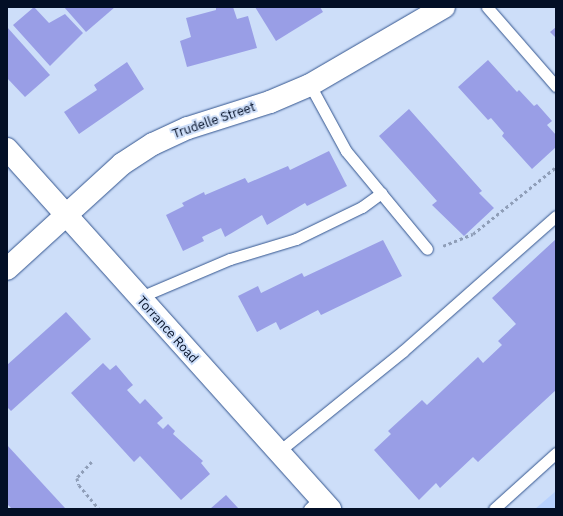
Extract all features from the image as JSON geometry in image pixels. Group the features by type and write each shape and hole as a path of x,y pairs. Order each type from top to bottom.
{"street":[{"name":"Trudelle Street","path":"7,269 122,164 153,144 188,128 270,102 310,85 444,7"},
{"name":"Torrance Road","path":"7,149 67,215 138,298 278,452 319,505"}],"lane":[{"path":"487,7 556,86"},
{"path":"310,85 346,151 427,249"},
{"path":"138,298 230,259 296,239 362,207 381,192"},
{"path":"278,452 403,352 556,216"},
{"path":"494,509 556,453"}],"path":[{"path":"427,249 448,245 473,234 556,167"},
{"path":"92,462 78,478 79,485 99,509"}],"shaded area":[{"path":"556,491 556,509 535,509"}],"building":[{"path":"34,7 49,23 65,14 83,33 50,66 13,25"},
{"path":"64,7 115,7 86,32"},
{"path":"216,7 233,7 237,19 248,16 257,48 187,67 180,41 191,37 186,18 216,10"},
{"path":"255,7 320,7 323,12 276,41"},
{"path":"7,27 50,75 25,97 7,78"},
{"path":"556,27 556,38 550,32"},
{"path":"488,60 517,92 519,90 534,106 537,104 552,121 547,125 556,135 556,147 532,169 502,136 504,133 491,118 488,120 458,87"},
{"path":"127,62 144,89 79,134 64,112 97,90 94,85"},
{"path":"409,109 482,191 479,193 494,208 464,236 432,205 437,201 379,136"},
{"path":"329,151 347,186 307,206 305,203 267,225 262,215 225,237 221,228 202,237 204,241 183,251 166,215 184,206 182,203 204,192 205,195 245,178 248,183 288,166 290,170"},
{"path":"556,239 556,390 478,462 473,457 440,488 436,483 419,500 374,450 391,434 388,431 422,400 427,405 478,357 483,363 502,345 498,341 516,324 492,298"},
{"path":"383,240 402,276 321,315 318,310 280,330 276,322 257,332 238,296 258,286 261,293 302,273 304,277"},
{"path":"66,312 91,339 11,411 7,407 7,365"},
{"path":"103,363 110,370 116,365 133,385 127,390 140,404 145,399 163,418 157,423 163,429 168,424 175,431 173,434 203,461 201,463 210,474 181,500 140,456 134,462 71,393"},
{"path":"7,445 65,508 64,509 12,509 7,504"},
{"path":"226,495 239,509 210,509"}]}
